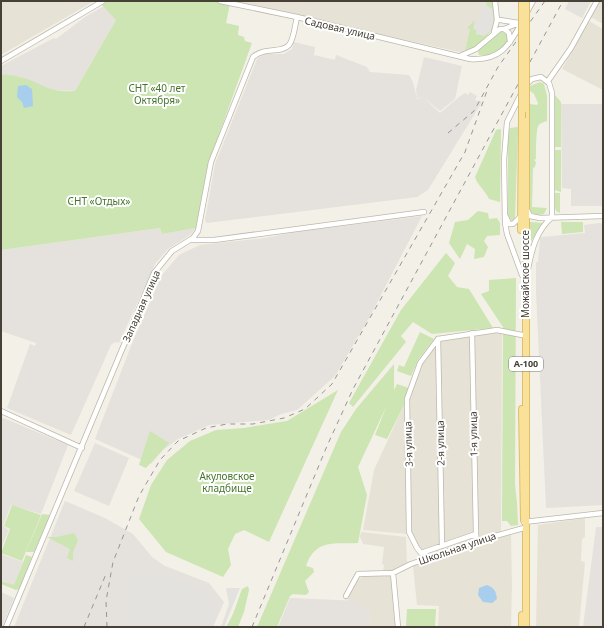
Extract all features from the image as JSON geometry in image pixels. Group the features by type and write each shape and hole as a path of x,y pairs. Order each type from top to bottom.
{"main road":[{"name":"Можайское шоссе","path":"522,1 521,215 525,526"},
{"name":"Можайское шоссе","path":"526,1 526,207 522,335 525,526 527,547 526,627"},
{"name":"А-100","path":"522,627 525,526"}],"street":[{"path":"1,60 103,1"},
{"name":"Садовая улица","path":"220,1 297,17 478,59"},
{"path":"494,32 497,23 495,1"},
{"path":"476,49 475,54 478,59 498,54 510,43 533,1"},
{"path":"548,81 571,48 597,1"},
{"path":"497,13 504,29 510,35 510,43"},
{"path":"191,240 198,230 211,162 253,58 264,50 283,50 288,46 297,17"},
{"path":"500,20 520,23"},
{"path":"460,56 476,49 494,32 520,23"},
{"path":"538,76 548,81 552,92 552,217 538,233 523,278 507,234 504,160 507,122 528,82 538,76"},
{"path":"526,207 528,213 535,217 603,216"},
{"path":"191,240 214,240 424,212"},
{"path":"505,214 509,224 517,222 521,215"},
{"name":"Западная улица","path":"6,627 82,448 154,272 172,251 191,240"},
{"path":"438,339 497,330 522,335"},
{"name":"1-я улица","path":"472,333 477,541"},
{"name":"2-я улица","path":"438,339 442,546"},
{"name":"3-я улица","path":"438,339 417,368 407,404 409,532 417,548 422,552 442,546"},
{"path":"1,411 82,448"},
{"name":"Школьная улица","path":"346,596 358,574 393,573 410,564 525,526 603,513"},
{"path":"442,546 476,534"},
{"path":"393,573 398,627"}],"shaded area":[{"path":"1,1 94,1 1,55"},
{"path":"232,1 493,1 495,26 479,44 470,51 464,53"},
{"path":"484,1 486,1 486,5 492,9 494,24 489,32 485,32 484,35 476,34 477,30 474,29 475,21 478,21"},
{"path":"569,1 591,1 582,18 565,9"},
{"path":"600,1 603,1 603,24 591,17"},
{"path":"104,6 116,20 75,91 50,90 21,77 1,74 1,66 54,38 56,39 85,17"},
{"path":"589,21 603,29 603,90 562,69"},
{"path":"294,42 315,47 314,55 335,60 336,55 367,67 370,72 409,75 413,82 417,99 423,97 440,113 465,93 468,95 470,92 477,96 475,100 482,102 428,190 417,197 207,223 205,220 215,164 257,59 265,54 284,54 292,49"},
{"path":"424,57 462,66 455,99 440,111 423,97 417,98 416,90"},
{"path":"561,104 603,104 603,206 571,206 571,189 562,188"},
{"path":"422,216 370,316 335,376 297,410 281,414 269,420 209,425 178,439 163,450 151,464 95,439 133,341 162,275 179,255 200,245 265,238 296,232"},
{"path":"599,223 603,224 603,505 546,508 536,291 536,262 538,262 540,239 541,237 585,233 584,225"},
{"path":"160,228 162,234 196,228 190,235 168,249 155,264 119,343 115,342 111,345 71,435 7,408 30,344 35,346 36,343 1,331 1,250"},
{"path":"500,328 502,334 501,532 419,557 408,534 363,530 374,470 404,405 419,360 436,336"},
{"path":"1,417 68,445 41,514 11,505 3,526 9,530 1,548"},
{"path":"95,443 129,458 109,506 74,491"},
{"path":"65,501 105,518 133,534 152,557 165,566 209,583 224,602 213,627 14,627"},
{"path":"585,518 585,537 582,539 581,561 585,562 579,627 536,627 538,525"},
{"path":"596,527 603,527 603,627 583,627"},
{"path":"361,532 406,537 407,564 389,572 383,572 384,565 382,564 384,547 363,544 360,537"},
{"path":"511,534 511,627 438,627 439,606 417,605 413,566"},
{"path":"1,554 23,562 14,586 1,580"},
{"path":"132,571 181,582 207,595 215,608 215,614 210,627 129,627 123,625"},
{"path":"364,576 391,576 396,627 369,627 370,608 360,608 360,601 348,601 349,593 357,580"},
{"path":"226,588 240,588 224,627 221,627 229,604"},
{"path":"1,592 14,598 2,627 1,627"},
{"path":"290,598 360,601 360,607 370,608 369,627 278,627"}],"green space":[{"name":"СНТ «40 лет Октября»","path":"107,1 209,1 230,4 226,23 239,26 238,35 244,37 245,41 252,43 209,162 196,228 162,234 160,228 1,250 1,74 13,75 28,79 51,89 75,91 116,20 101,4"},
{"path":"487,1 492,1 494,22 492,9 486,5"},
{"path":"475,20 473,29 476,30 476,34 484,36 489,32 493,25 490,32 474,48 465,52 470,29 467,28"},
{"path":"502,31 508,36 509,40 503,47 488,56 479,55 478,51 480,48 498,32"},
{"path":"540,82 544,84 547,96 547,121 540,124 537,129 536,159 534,160 536,162 535,167 533,168 532,207 547,208 544,214 538,215 533,214 530,211 530,104 537,105 538,103 534,94 530,91 530,86"},
{"path":"555,95 561,102 561,147 555,147"},
{"path":"518,127 515,219 512,221 508,217 508,134 510,128"},
{"path":"500,129 500,202 489,199 475,177 496,130"},
{"path":"554,150 561,150 561,192 555,190"},
{"path":"555,193 560,193 560,213 556,211 554,204"},
{"path":"478,211 488,213 489,219 497,218 500,223 500,235 487,236 484,241 488,247 484,257 474,259 475,249 467,244 460,259 449,243 455,222 468,220"},
{"path":"530,222 544,223 531,241 529,241 529,224"},
{"path":"561,222 583,222 583,232 562,234"},
{"path":"446,253 455,263 448,276 457,287 469,289 493,328 432,334 413,322 401,336 406,342 353,407 349,403 401,310"},
{"path":"516,278 515,484 518,525 511,526 507,521 502,521 503,327 481,294 489,291 489,280"},
{"path":"420,332 434,339 418,360 411,376 397,371 399,365 404,367"},
{"path":"394,364 394,390 397,384 409,388 404,405 387,439 375,435 387,405 358,467 367,495 358,543 326,545 315,551 310,557 306,566 313,568 314,572 305,581 309,592 306,595 293,594 290,596 277,627 257,627 341,432 356,409"},
{"name":"Акуловское кладбище","path":"338,390 269,542 244,530 235,534 228,549 231,565 223,577 166,552 139,519 151,485 167,460 190,441 216,430 244,428 287,421"},
{"path":"150,431 169,443 146,468 139,465"},
{"path":"12,505 41,515 22,561 1,553 10,529 4,526"},
{"path":"42,514 50,515 34,552 26,552"},
{"path":"74,533 78,540 73,552 73,561 67,558 70,549 47,537 57,537"},
{"path":"26,555 32,557 19,589 16,590 1,584 1,581 14,585"},
{"path":"248,586 249,590 244,612 238,627 226,627 242,589"},
{"path":"407,609 436,609 435,627 406,627"}],"water":[{"path":"26,85 32,89 33,106 24,108 22,102 17,97 18,86"},
{"path":"487,585 495,590 497,599 492,603 483,602 478,595 479,588"}],"railway":[{"path":"448,133 474,111 498,67 545,1"},
{"path":"252,627 327,446 353,389 563,1"},
{"path":"107,627 106,601 113,562 139,496 160,460 178,441 206,428 227,424 253,424 284,418 305,409 332,384 465,152 488,88"},
{"path":"84,627 106,574"}],"park label":[{"name":"СНТ «Отдых»","path":"99,201"}]}
